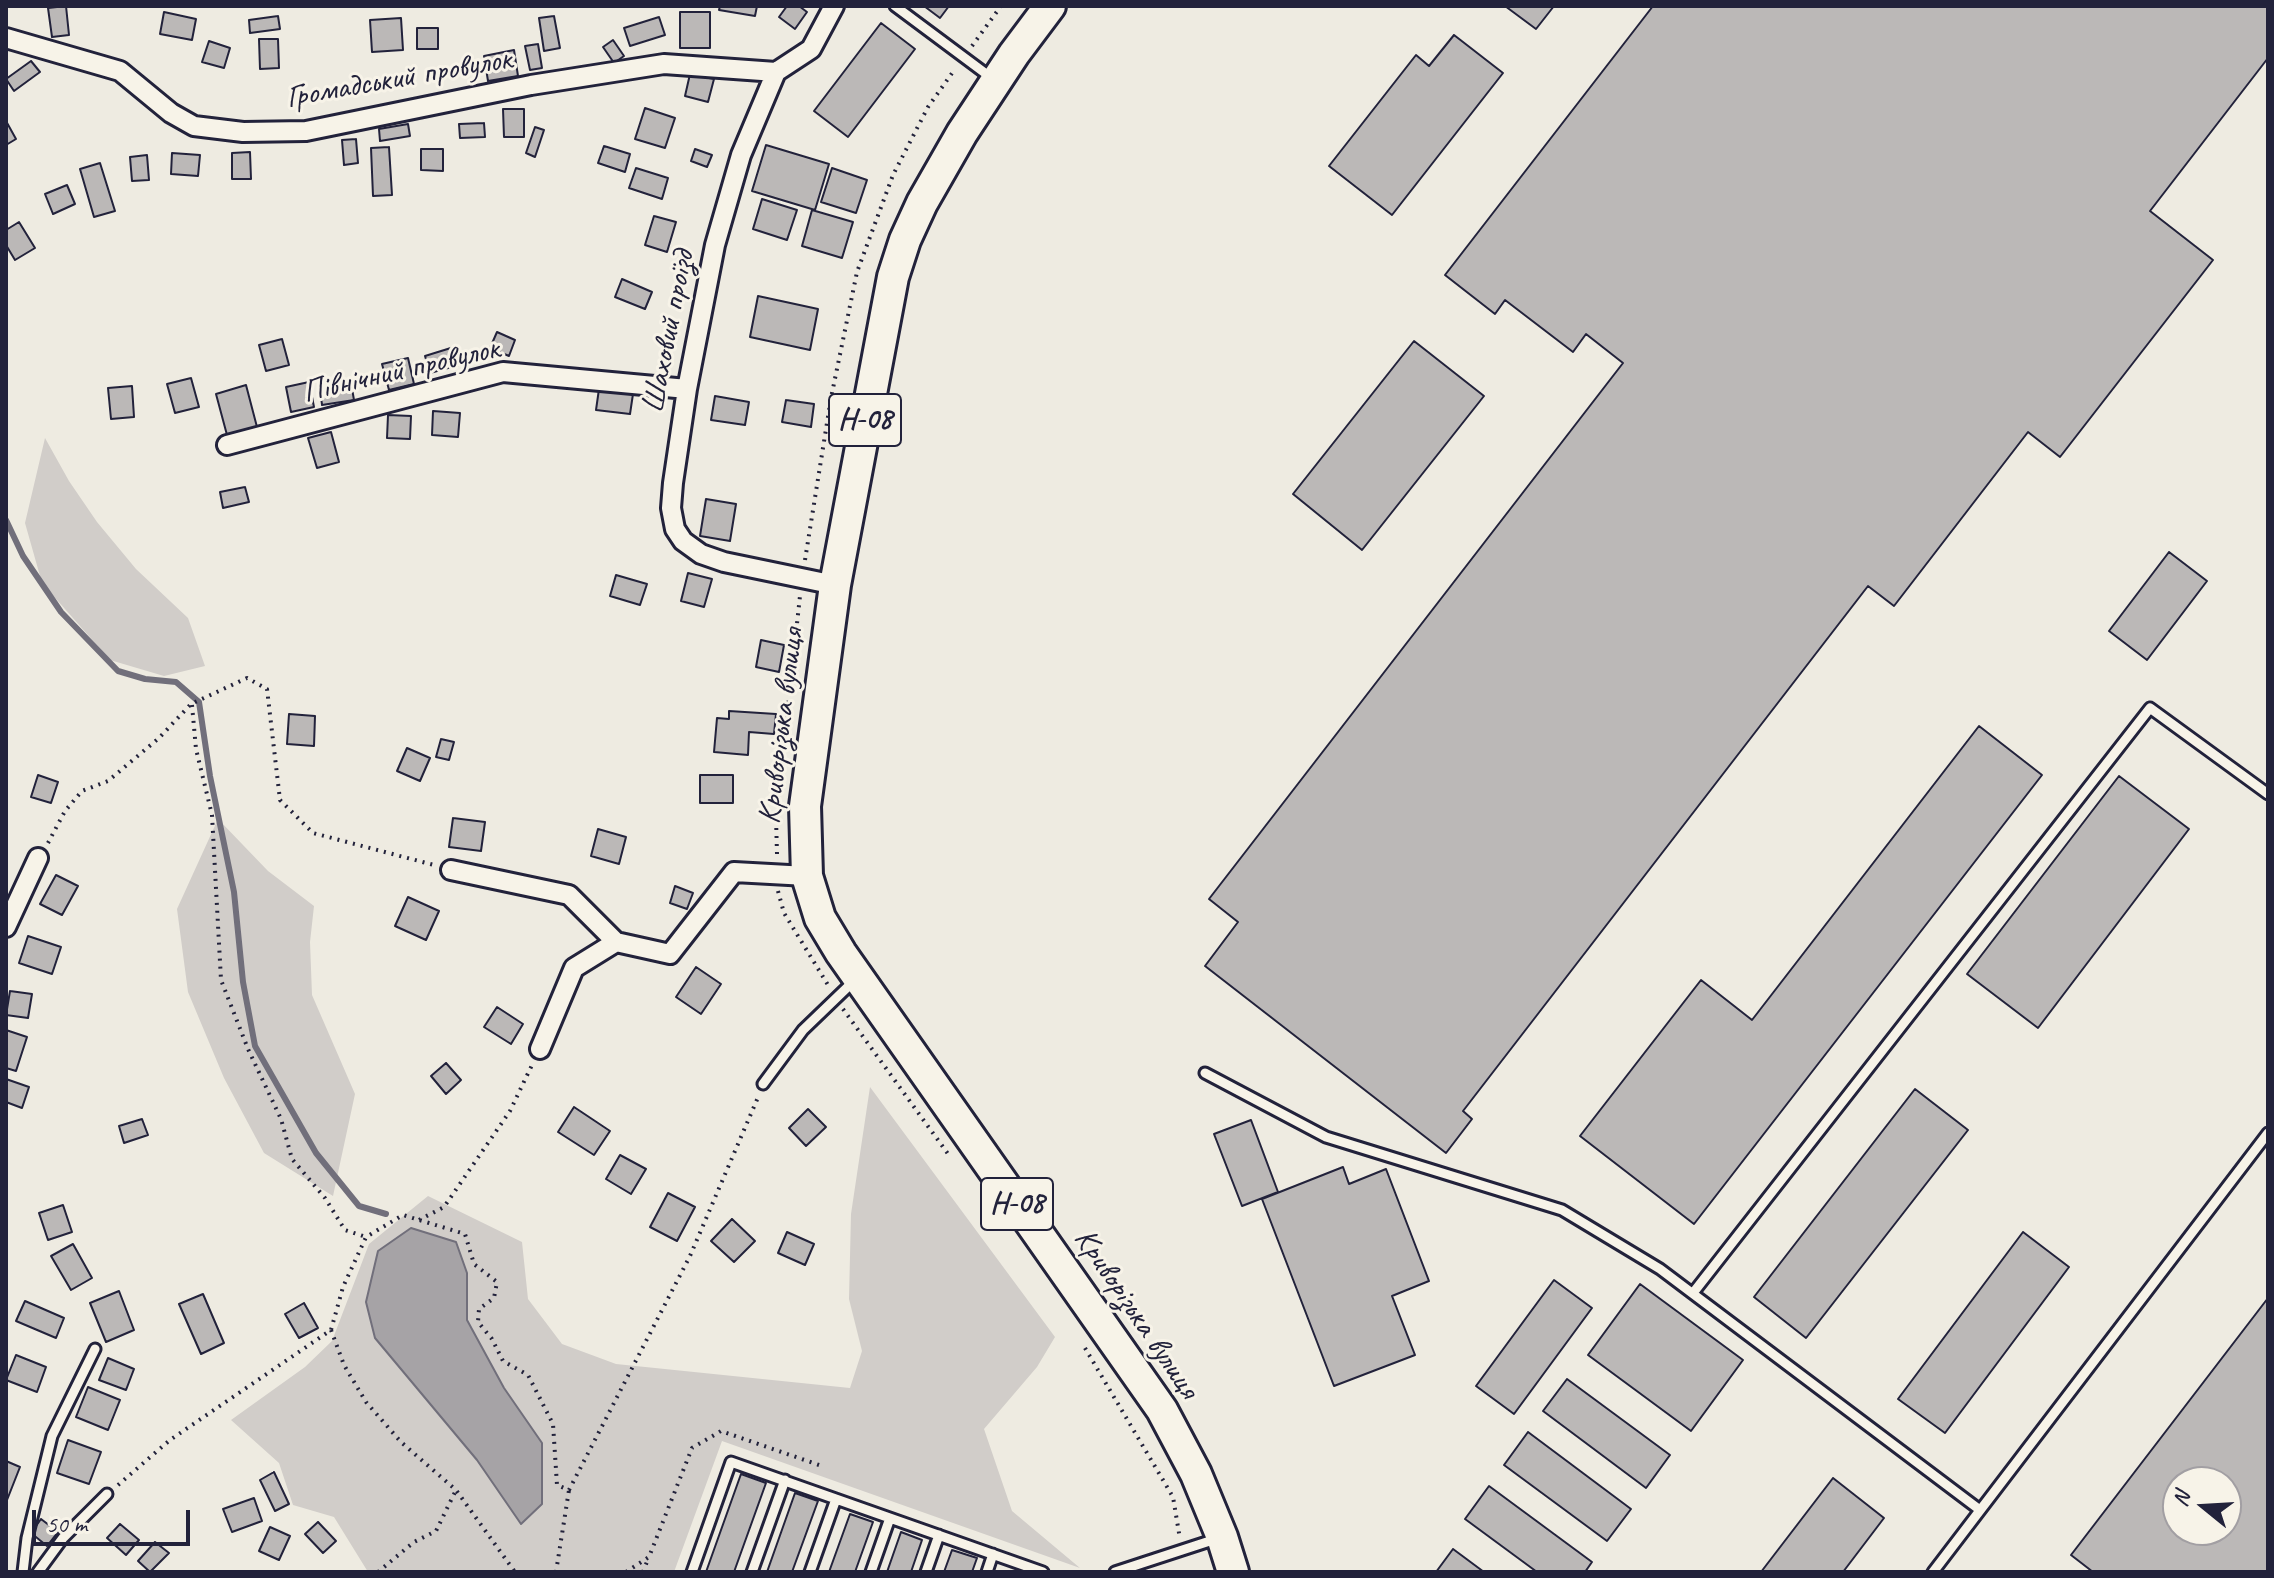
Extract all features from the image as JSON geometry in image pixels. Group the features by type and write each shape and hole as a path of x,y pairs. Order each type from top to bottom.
{"main road":[{"name":"Криворізька вулиця","path":"1050,6 962,133 922,203 893,277 835,585 805,806 807,876 820,918 858,977 1162,1410 1196,1474 1233,1572"}],"street":[{"path":"776,72 811,49 834,6"},
{"name":"Громадський провулок","path":"6,38 120,71 171,113 194,126 243,132 306,131 531,85 664,64 776,72"},
{"name":"Шаховий проїзд","path":"776,72 741,155 715,245 687,389 671,508 675,529 683,541 701,554 724,562 835,585"},
{"name":"Північний провулок","path":"227,445 503,372 687,389"},
{"path":"6,927 38,858"},
{"path":"451,870 569,895 616,942 670,954 734,872 807,876"},
{"path":"540,1049 574,968 616,942"}],"lane":[{"path":"895,6 996,81"},
{"path":"1693,1293 2150,708 2268,794"},
{"path":"763,1084 803,1030 858,977"},
{"path":"1205,1073 1326,1137 1562,1210 1660,1269 1980,1510"},
{"path":"1933,1572 2268,1133"},
{"path":"23,1572 27,1538 52,1436 95,1349"},
{"path":"692,1572 731,1462 1043,1572"},
{"path":"752,1572 785,1480"},
{"path":"38,1572 63,1538 107,1494"},
{"path":"810,1572 836,1499"},
{"path":"871,1572 890,1518"},
{"path":"926,1572 939,1535"},
{"path":"1115,1572 1222,1537"},
{"path":"987,1572 993,1554"}],"path":[{"path":"38,858 65,811 82,791 108,781 159,738 191,704 247,678 267,689 280,800 313,833 451,870"},
{"path":"191,704 196,749 212,815 221,980 248,1049 281,1119 292,1159 325,1198 345,1230 366,1237"},
{"path":"419,1220 444,1207 459,1186 510,1111 540,1049"},
{"path":"556,1572 569,1490 690,1256 763,1084"},
{"path":"515,1572 456,1490 401,1442 366,1402 344,1365 331,1330 343,1287 366,1237 403,1215 465,1234 474,1264 497,1282 494,1298 479,1309 478,1322 492,1339 503,1361 528,1375 553,1424 557,1485 569,1490"},
{"path":"107,1494 170,1440 331,1330"},
{"path":"378,1572 414,1542 436,1531 456,1490"},
{"path":"643,1572 649,1557"}],"shaded area":[{"path":"45,438 97,522 136,569 188,618 205,666 164,676 110,660 42,583 25,523"},
{"path":"218,819 268,871 314,906 310,942 312,995 355,1094 333,1196 264,1153 224,1078 188,992 177,909"},
{"path":"870,1087 1055,1337 1037,1367 984,1429 1012,1511 1080,1568 722,1441 674,1572 368,1572 334,1517 293,1505 279,1463 231,1420 305,1367 332,1341 369,1244 428,1196 522,1242 528,1299 562,1344 616,1364 850,1388 862,1351 849,1299 851,1214"},
{"path":"411,1228 456,1242 467,1273 467,1320 504,1388 542,1443 542,1504 521,1524 477,1460 375,1338 366,1302 378,1251"}],"building":[{"path":"66,6 69,35 52,37 48,8"},
{"path":"720,6 757,6 755,16 719,10"},
{"path":"787,6 799,6 807,12 795,29 779,17"},
{"path":"924,6 949,6 940,18"},
{"path":"1505,6 1554,6 1536,29"},
{"path":"1653,6 2268,6 2268,58 2150,211 2213,260 2060,457 2028,432 1894,606 1868,586 1463,1111 1472,1119 1446,1153 1205,966 1238,922 1209,899 1623,363 1586,334 1573,352 1505,300 1495,314 1445,275"},
{"path":"164,12 196,19 192,40 160,34"},
{"path":"680,12 710,12 710,48 680,48"},
{"path":"278,16 280,29 250,33 249,20"},
{"path":"554,16 560,48 544,51 539,18"},
{"path":"659,17 665,35 630,46 624,28"},
{"path":"401,18 403,50 372,52 370,20"},
{"path":"881,23 915,49 848,137 814,111"},
{"path":"417,28 438,28 438,49 417,49"},
{"path":"1454,35 1503,73 1392,215 1329,166 1416,55 1429,66"},
{"path":"259,39 278,39 279,68 260,69"},
{"path":"613,40 624,56 614,63 603,47"},
{"path":"209,41 230,48 224,68 202,62"},
{"path":"538,44 542,68 530,70 525,46"},
{"path":"514,50 518,76 488,81 484,56"},
{"path":"31,61 40,72 14,91 6,79"},
{"path":"690,74 714,79 708,102 685,96"},
{"path":"645,108 675,118 665,148 635,139"},
{"path":"503,109 524,109 524,137 504,137"},
{"path":"6,121 16,139 6,145"},
{"path":"484,123 485,137 460,138 459,124"},
{"path":"408,124 410,136 380,141 379,129"},
{"path":"535,127 544,130 535,157 526,153"},
{"path":"356,139 358,163 344,165 342,140"},
{"path":"766,145 829,164 815,210 752,191"},
{"path":"604,146 630,154 625,172 598,163"},
{"path":"389,147 392,195 373,196 371,148"},
{"path":"421,149 443,149 443,171 421,170"},
{"path":"695,149 712,155 707,167 691,161"},
{"path":"250,152 251,179 232,179 232,153"},
{"path":"172,153 200,155 198,176 171,174"},
{"path":"147,155 149,180 132,181 130,157"},
{"path":"100,163 115,211 94,217 80,169"},
{"path":"636,168 668,178 662,199 629,188"},
{"path":"832,168 867,180 856,213 821,202"},
{"path":"67,185 75,204 53,214 45,194"},
{"path":"762,199 797,210 787,240 753,229"},
{"path":"812,210 853,222 842,258 802,246"},
{"path":"654,216 676,222 667,252 645,245"},
{"path":"19,222 35,248 15,260 6,245 6,230"},
{"path":"622,279 652,292 645,309 615,297"},
{"path":"758,296 818,309 810,350 750,337"},
{"path":"497,332 515,340 509,356 490,348"},
{"path":"282,339 289,365 266,371 259,345"},
{"path":"1414,341 1484,396 1362,550 1293,494"},
{"path":"454,347 459,365 430,373 425,356"},
{"path":"408,358 414,384 389,390 382,364"},
{"path":"191,378 199,407 175,413 167,384"},
{"path":"309,382 314,407 291,412 286,387"},
{"path":"351,383 354,400 322,405 320,388"},
{"path":"246,385 257,427 227,435 216,394"},
{"path":"132,386 134,417 111,419 108,388"},
{"path":"599,389 633,394 630,414 596,410"},
{"path":"715,396 749,402 745,425 711,420"},
{"path":"786,400 814,404 811,427 782,422"},
{"path":"433,411 460,413 458,437 432,435"},
{"path":"388,415 411,416 410,439 387,438"},
{"path":"331,432 339,462 317,468 308,438"},
{"path":"245,487 249,502 223,508 220,492"},
{"path":"706,499 736,504 730,541 700,536"},
{"path":"2169,552 2207,581 2147,660 2109,631"},
{"path":"688,573 712,579 704,607 681,601"},
{"path":"616,575 647,584 640,605 610,596"},
{"path":"761,640 784,645 779,672 756,667"},
{"path":"729,711 776,714 774,734 749,732 748,755 714,752 717,718 729,719"},
{"path":"289,714 315,716 314,746 287,744"},
{"path":"1979,726 2042,775 1694,1224 1580,1136 1701,980 1752,1020"},
{"path":"441,739 454,742 449,760 436,757"},
{"path":"407,748 430,758 420,781 397,771"},
{"path":"38,775 58,782 51,803 31,797"},
{"path":"700,775 733,775 733,803 700,803"},
{"path":"2119,776 2189,829 2038,1028 1967,974"},
{"path":"453,818 485,822 481,851 449,847"},
{"path":"598,829 626,837 619,864 591,856"},
{"path":"56,875 78,886 62,915 40,904"},
{"path":"675,886 693,893 687,909 670,903"},
{"path":"408,897 439,911 426,940 395,926"},
{"path":"28,936 61,947 52,974 19,963"},
{"path":"696,967 721,984 701,1014 676,997"},
{"path":"10,991 32,994 28,1018 6,1015"},
{"path":"497,1007 523,1024 511,1044 484,1027"},
{"path":"6,1030 27,1037 16,1071 6,1068"},
{"path":"446,1063 461,1080 446,1094 431,1076"},
{"path":"6,1079 29,1087 22,1108 6,1102"},
{"path":"1915,1089 1968,1130 1806,1338 1754,1297"},
{"path":"574,1107 610,1131 594,1155 558,1132"},
{"path":"808,1109 826,1127 806,1146 789,1128"},
{"path":"142,1119 148,1135 124,1143 119,1126"},
{"path":"1251,1120 1278,1192 1242,1206 1214,1134"},
{"path":"620,1155 646,1169 631,1194 606,1179"},
{"path":"1343,1167 1349,1184 1386,1169 1429,1281 1392,1296 1415,1355 1334,1386 1262,1199"},
{"path":"668,1193 695,1207 677,1241 650,1227"},
{"path":"63,1205 72,1232 48,1240 39,1213"},
{"path":"732,1219 755,1241 734,1262 711,1241"},
{"path":"787,1232 814,1244 805,1265 778,1253"},
{"path":"2023,1232 2069,1267 1945,1433 1898,1399"},
{"path":"73,1244 92,1278 71,1290 51,1256"},
{"path":"1554,1280 1592,1308 1514,1414 1476,1386"},
{"path":"1640,1284 1743,1360 1691,1431 1588,1355"},
{"path":"119,1291 134,1330 106,1342 90,1303"},
{"path":"203,1294 224,1343 201,1354 179,1304"},
{"path":"2268,1298 2268,1572 2093,1572 2071,1555"},
{"path":"25,1301 64,1318 56,1338 16,1321"},
{"path":"304,1303 318,1328 299,1338 285,1314"},
{"path":"16,1355 46,1367 37,1392 6,1380"},
{"path":"108,1358 134,1369 126,1390 99,1380"},
{"path":"1567,1379 1670,1455 1646,1488 1543,1411"},
{"path":"88,1387 120,1400 108,1430 76,1417"},
{"path":"1528,1432 1631,1509 1607,1541 1504,1465"},
{"path":"68,1440 101,1452 89,1484 57,1473"},
{"path":"6,1461 20,1467 7,1500 6,1500"},
{"path":"274,1472 289,1504 275,1511 260,1480"},
{"path":"741,1474 766,1483 734,1572 706,1572"},
{"path":"1833,1478 1884,1518 1843,1572 1761,1572"},
{"path":"1489,1486 1592,1562 1585,1572 1537,1572 1465,1519"},
{"path":"795,1493 818,1501 792,1572 767,1572"},
{"path":"254,1498 262,1521 232,1532 223,1509"},
{"path":"850,1514 873,1522 855,1572 829,1572"},
{"path":"41,1519 58,1532 47,1546 31,1533"},
{"path":"318,1522 336,1541 323,1553 305,1534"},
{"path":"120,1524 139,1540 126,1555 107,1538"},
{"path":"270,1527 290,1536 279,1560 259,1551"},
{"path":"901,1532 922,1540 911,1572 887,1572"},
{"path":"155,1542 169,1553 150,1572 138,1561"},
{"path":"1453,1549 1484,1572 1436,1572"},
{"path":"952,1550 977,1558 972,1572 944,1572"}],"waterway":[{"path":"6,520 23,556 61,612 118,671 145,679 176,682 199,702 210,776 234,892 243,982 255,1046 316,1153 359,1206 386,1214"}]}
